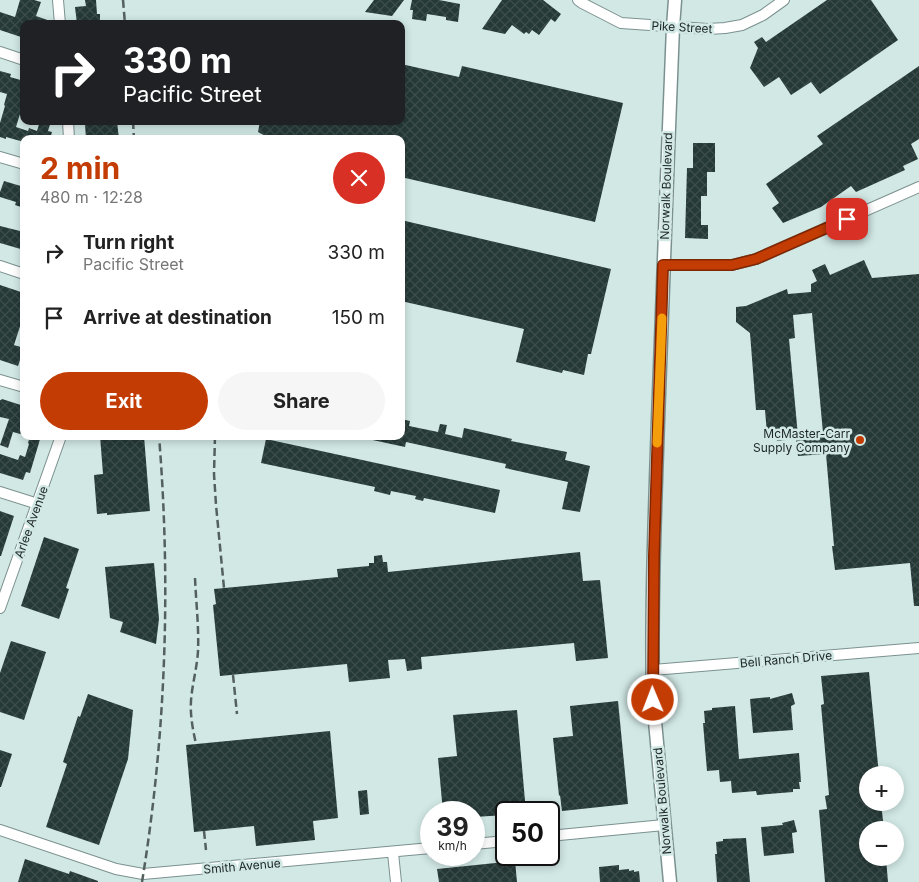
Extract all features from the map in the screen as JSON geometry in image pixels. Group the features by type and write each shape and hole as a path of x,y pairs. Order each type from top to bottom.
{"main road":[{"name":"Norwalk Boulevard","path":"670,882 653,700 653,670 654,556 663,265 675,0"}],"street":[{"path":"58,0 60,20"},
{"name":"Pike Street","path":"578,0 621,23 708,29 742,25 763,15 784,0"},
{"path":"0,52 20,59"},
{"path":"0,157 20,163"},
{"path":"663,265 732,265 756,259 919,187"},
{"path":"0,266 20,273"},
{"path":"0,380 20,386"},
{"name":"Arlee Avenue","path":"0,607 60,440"},
{"path":"0,492 38,504"},
{"name":"Bell Ranch Drive","path":"653,670 919,648"},
{"path":"560,835 664,825"},
{"name":"Smith Avenue","path":"0,830 116,869 143,874 420,849"},
{"path":"393,853 396,882"}],"building":[{"path":"20,0 34,0 41,2 36,16 47,20 20,20 20,37 0,30 0,12 15,17"},
{"path":"85,0 96,0 97,14 100,14 100,20 77,20 75,7 86,6"},
{"path":"374,0 404,0 392,16 365,12"},
{"path":"412,0 439,0 460,4 458,22 446,20 446,17 427,14 426,21 412,19 413,10 410,10"},
{"path":"502,0 543,0 561,14 555,22 551,19 539,35 532,30 529,34 526,32 524,34 512,25 505,34 482,29"},
{"path":"827,0 871,0 898,40 820,94 811,82 791,95 779,77 764,87 750,68 758,48 754,42 762,37 766,42"},
{"path":"405,65 459,77 462,66 623,103 595,222 405,178 405,135 264,135 258,132 259,125 405,125"},
{"path":"919,66 919,139 911,144 918,159 903,166 905,170 856,192 851,186 821,207 783,223 772,208 779,203 766,184 823,144 817,136"},
{"path":"0,71 11,74 10,77 20,80 20,114 16,127 28,131 29,128 37,131 39,125 50,125 48,131 52,132 51,135 20,135 20,141 0,137 0,123 7,94 0,92"},
{"path":"85,125 117,125 119,135 86,135"},
{"path":"693,143 715,143 715,172 707,172 707,196 701,196 701,225 708,225 708,239 685,238 687,168 693,168"},
{"path":"4,181 20,186 20,207 15,205 16,202 0,197"},
{"path":"405,221 611,269 591,354 588,354 584,375 563,370 562,373 516,362 524,329 405,302"},
{"path":"0,226 20,231 20,249 0,243"},
{"name":"McMaster-Carr Supply Company","path":"864,260 872,278 919,274 919,606 914,606 910,563 835,570 826,454 798,456 796,439 777,441 776,433 767,434 765,410 756,410 750,333 736,322 736,307 746,306 787,289 788,294 811,292 811,284 817,281 812,270 825,264 830,275","holes":["812,313 823,433 798,436 789,339 795,338 793,315"]},
{"path":"0,285 20,292 20,326 14,345 20,347 20,360 18,366 0,360"},
{"path":"1,400 20,405 20,434 13,432 8,448 0,445 9,419 0,417"},
{"path":"405,420 410,421 409,426 438,432 440,424 447,425 445,434 462,438 464,428 512,439 511,441 567,452 565,460 590,466 580,512 562,509 568,482 505,468 506,464 406,442 405,447 373,440 405,440"},
{"path":"29,440 40,440 30,473 26,472 23,480 0,473 0,454 18,460 20,455 25,457"},
{"path":"100,440 144,440 150,511 107,515 107,513 97,514 94,475 103,474"},
{"path":"266,440 271,440 500,490 495,513 424,498 423,501 415,499 416,496 391,491 390,495 374,491 375,487 261,463"},
{"path":"0,511 14,516 1,556 0,556"},
{"path":"44,537 79,549 66,588 69,589 59,619 21,606"},
{"path":"580,552 583,581 600,580 608,658 576,661 574,643 421,657 422,669 407,671 405,659 388,660 390,678 349,682 347,664 220,676 213,605 216,604 214,589 338,577 337,569 369,566 369,563 374,563 374,556 382,555 383,562 387,562 388,572"},
{"path":"154,563 159,619 156,644 120,632 123,622 110,618 105,567"},
{"path":"11,641 46,652 24,720 0,712 0,673"},
{"path":"869,672 878,766 859,766 859,811 882,811 883,821 859,821 859,866 887,866 888,882 825,882 819,810 827,809 825,796 829,795 821,705 824,704 821,676"},
{"path":"792,693 795,704 791,706 793,730 753,733 750,699 770,697 770,699"},
{"path":"88,694 133,710 128,759 99,845 46,827 67,764 63,762 78,716 80,717"},
{"path":"618,701 628,804 562,811 553,738 573,736 570,706"},
{"path":"735,706 739,759 799,753 800,789 793,789 793,792 757,795 756,791 732,793 731,781 720,782 719,770 707,771 703,723 705,723 704,711 712,710 712,708"},
{"path":"517,710 525,801 495,801 495,816 485,816 485,801 442,801 438,758 457,756 453,715"},
{"path":"330,731 338,818 313,821 315,840 256,846 254,826 194,832 186,745"},
{"path":"0,750 12,754 1,787 0,787"},
{"path":"367,790 369,814 360,815 358,791"},
{"path":"794,820 797,832 792,833 794,853 764,856 761,827 783,825 782,823"},
{"path":"746,838 750,882 717,882 716,842 723,841 723,839"},
{"path":"25,859 69,874 70,871 98,882 18,882"},
{"path":"495,863 495,866 515,866 517,882 439,882 437,869 485,866 485,864"},
{"path":"619,865 619,870 639,871 640,882 600,882 599,867"}],"railway":[{"path":"123,0 125,20"},
{"path":"133,125 134,135"},
{"path":"142,882 156,771 164,660 165,548 159,440"},
{"path":"215,440 214,474 224,588"},
{"path":"195,578 198,651 191,707 196,744"},
{"path":"233,675 237,714"},
{"path":"204,831 206,850"}],"slow traffic":[{"path":"657,443 662,318"}],"place":[{"name":"McMaster-Carr Supply Company","path":"860,440"}],"route":[{"path":"653,700 654,556 663,265 732,265 756,259 847,219"}]}
